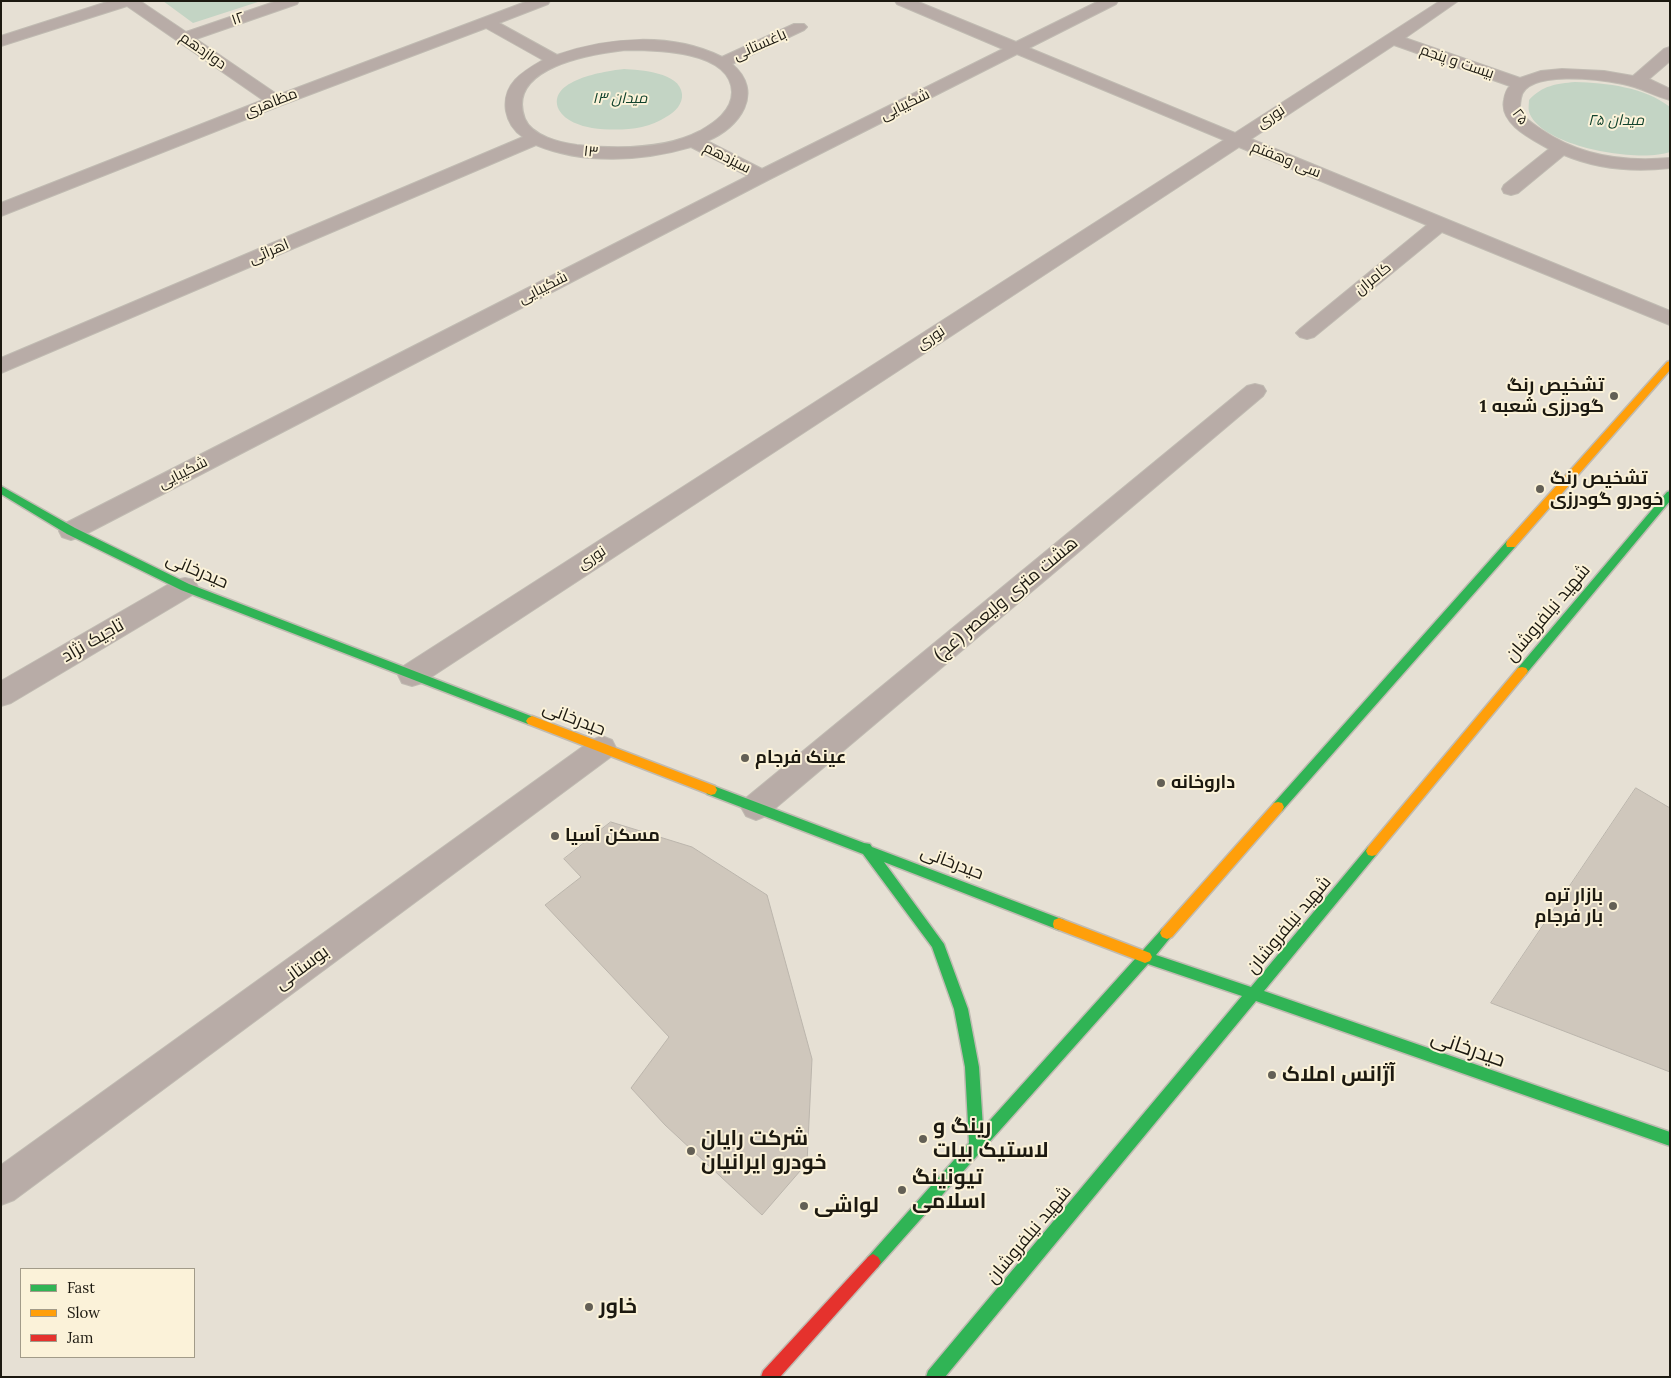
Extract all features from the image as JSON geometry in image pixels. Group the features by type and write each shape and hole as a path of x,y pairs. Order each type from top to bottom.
{"main road":[{"path":"769,1377 977,1147 1670,364"},
{"name":"حیدرخانی","path":"1,489 71,531 185,587 1145,957 1670,1139"},
{"name":"شهید نیلفروشان","path":"934,1377 1670,494"},
{"path":"866,848 937,944 960,1009 972,1067 977,1147"}],"street":[{"path":"1,41 126,1"},
{"name":"دوازدهم","path":"130,1 276,101"},
{"name":"۱۲","path":"184,38 292,1"},
{"name":"مظاهری","path":"1,210 276,101 542,1"},
{"name":"سی وهفتم","path":"902,1 1670,319"},
{"name":"شکیبایی","path":"71,531 762,176 1111,1"},
{"name":"نوری","path":"412,675 1452,1"},
{"path":"487,22 555,60"},
{"name":"باغستانی","path":"720,63 799,27"},
{"name":"بیست و پنجم","path":"1393,39 1522,84"},
{"name":"۱۳","path":"625,44 652,45 694,52 720,63 736,77 741,93 736,110 719,127 692,140 653,150 627,154 593,153 562,148 537,138 518,124 511,107 516,90 531,73 555,60 588,50 625,44"},
{"path":"1637,81 1670,52"},
{"name":"۲۵","path":"1670,95 1637,81 1596,74 1566,73 1540,76 1522,84 1512,94 1510,107 1519,121 1536,135 1561,148 1593,158 1627,164 1670,163"},
{"name":"اهرائی","path":"1,366 537,138"},
{"name":"سیزدهم","path":"692,140 762,176"},
{"path":"1510,189 1561,148"},
{"name":"کامران","path":"1307,333 1440,224"},
{"name":"هشت متری ولیعصر (عج)","path":"756,807 1255,391"},
{"name":"تاجیک نژاد","path":"1,695 185,587"},
{"name":"بوستانی","path":"1,1187 602,748"}],"green space":[{"path":"163,1 261,1 193,23"},
{"name":"میدان ۱۳","path":"624,69 658,74 674,81 680,87 682,94 678,107 658,122 620,130 583,126 569,120 559,110 557,100 561,91 569,84 592,75"},
{"name":"میدان ۲۵","path":"1575,82 1625,87 1649,95 1670,107 1670,152 1656,155 1637,155 1592,149 1552,135 1537,124 1529,112 1529,100 1545,88"}],"building":[{"name":"بازار تره بار فرجام","path":"1636,788 1670,808 1670,1072 1491,1003"},
{"path":"611,822 692,847 767,895 812,1059 807,1163 762,1215 665,1125 631,1088 669,1037 545,905 581,877 564,859"}],"traffic: fast":[{"path":"1,489 71,531 185,587 532,721"},
{"path":"1522,671 1670,494"},
{"path":"1278,807 1511,544"},
{"path":"711,790 1059,924"},
{"path":"866,848 937,944 961,1009 972,1067 977,1147"},
{"path":"934,1377 1372,851"},
{"path":"873,1262 1167,933"},
{"path":"1145,957 1254,994"},
{"path":"1254,994 1670,1139"}],"traffic: slow":[{"path":"1511,544 1670,364"},
{"path":"1372,851 1522,671"},
{"path":"532,721 711,790"},
{"path":"1167,933 1278,807"},
{"path":"1059,924 1145,957"}],"traffic: jam":[{"path":"769,1377 873,1262"}],"place":[{"name":"تشخیص رنگ گودرزی شعبه 1","path":"1614,396"},
{"name":"تشخیص رنگ خودرو گودرزی","path":"1540,489"},
{"name":"عینک فرجام","path":"745,758"},
{"name":"داروخانه","path":"1161,783"},
{"name":"مسکن آسیا","path":"555,836"},
{"name":"بازار تره بار فرجام","path":"1613,906"},
{"name":"آژانس املاک","path":"1272,1075"},
{"name":"رینگ و لاستیک بیات","path":"923,1139"},
{"name":"شرکت رایان خودرو ایرانیان","path":"691,1151"},
{"name":"تیونینگ اسلامی","path":"902,1190"},
{"name":"لواشی","path":"804,1206"},
{"name":"خاور","path":"589,1307"}]}
